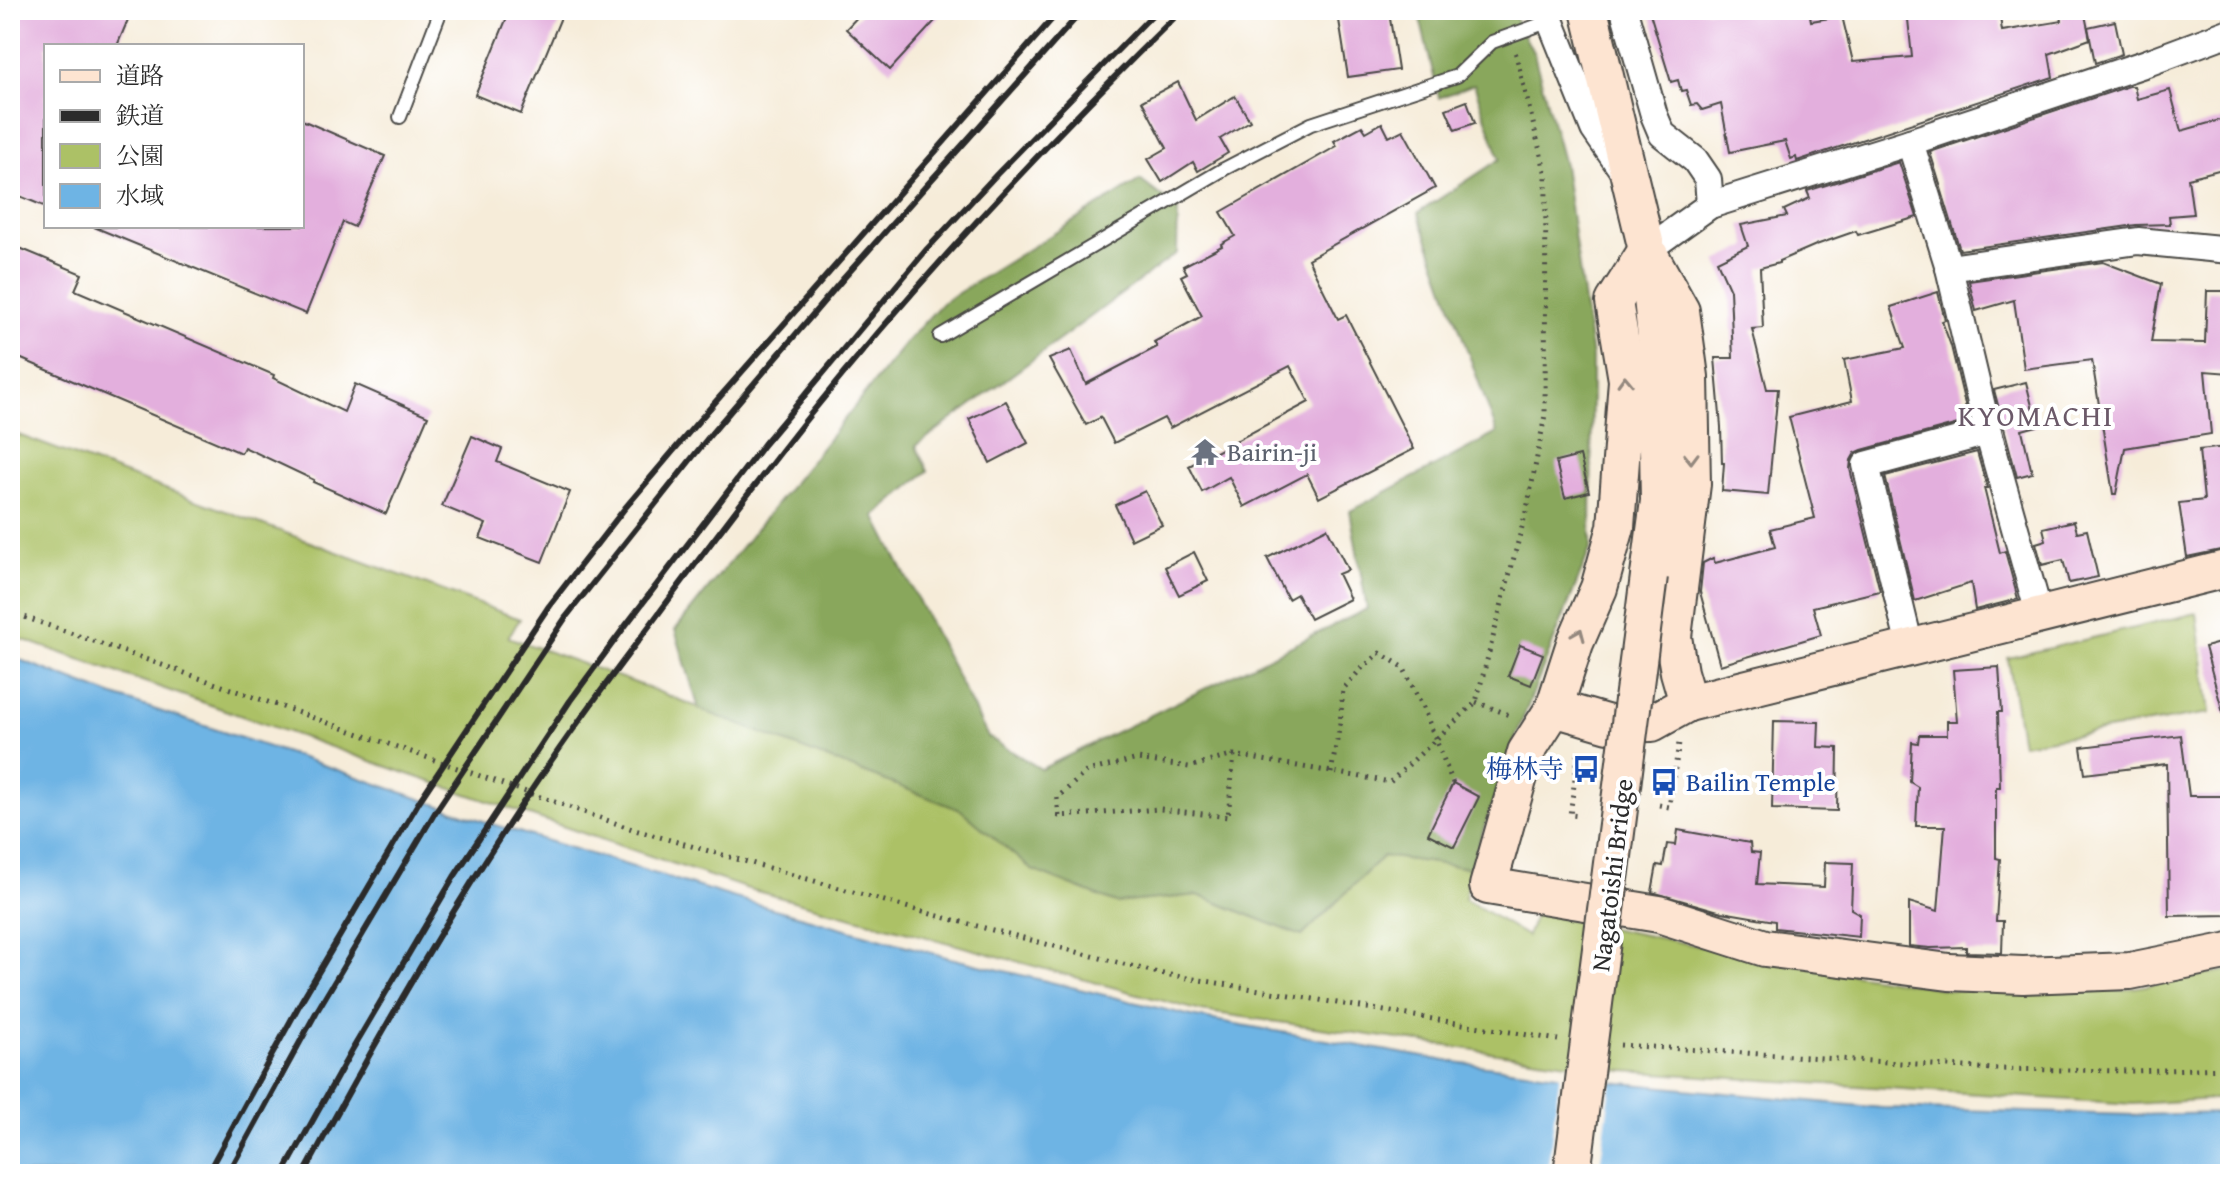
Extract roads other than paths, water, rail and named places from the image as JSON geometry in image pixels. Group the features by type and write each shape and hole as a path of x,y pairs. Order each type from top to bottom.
{"street":[{"path":"1589,10 1647,250 1681,311 1690,377 1692,484 1673,637 1684,718"},
{"path":"1624,10 1662,134 1695,160 1708,179 1710,205"},
{"path":"1548,16 1594,129 1632,184"},
{"path":"2230,32 1910,142 1710,205 1647,250 1614,302 1627,380 1616,527 1599,588 1575,643 1554,708 1526,752 1488,886 1659,914 1765,948 1949,972 2023,975 2130,971 2230,951"},
{"path":"1910,142 1949,268 1988,432 2040,617"},
{"path":"1949,268 2138,241 2230,250"},
{"name":"Nagatoishi Bridge","path":"1572,1174 1659,501 1656,337 1647,250"},
{"path":"1910,647 1866,465 1988,432"},
{"path":"1554,708 1609,724 1652,723 1684,718 1910,647 2230,568"}],"lane":[{"path":"400,117 441,10"},
{"path":"940,336 1237,163 1311,124 1457,76 1492,42 1548,16"}],"water":[{"path":"10,656 111,695 492,824 735,898 950,958 1196,1017 1446,1061 1621,1083 1883,1108 2133,1115 2230,1113 2230,1174 10,1174"}],"railway":[{"path":"207,1174 302,1000 420,800 549,606 625,508 696,424 1060,10"},
{"path":"228,1174 317,1011 436,811 566,617 711,434 843,279 1083,10"},
{"path":"283,1174 454,877 570,701 626,625 764,444 927,249 1157,10"},
{"path":"304,1174 417,972 509,824 582,717 711,543 809,416 943,258 1085,107 1182,10"}],"place":[{"name":"Bairin-ji","path":"1205,452"},
{"name":"梅林寺","path":"1586,769"},
{"name":"Bailin Temple","path":"1664,782"}],"district":[{"name":"KYOMACHI","path":"2036,416"}]}
